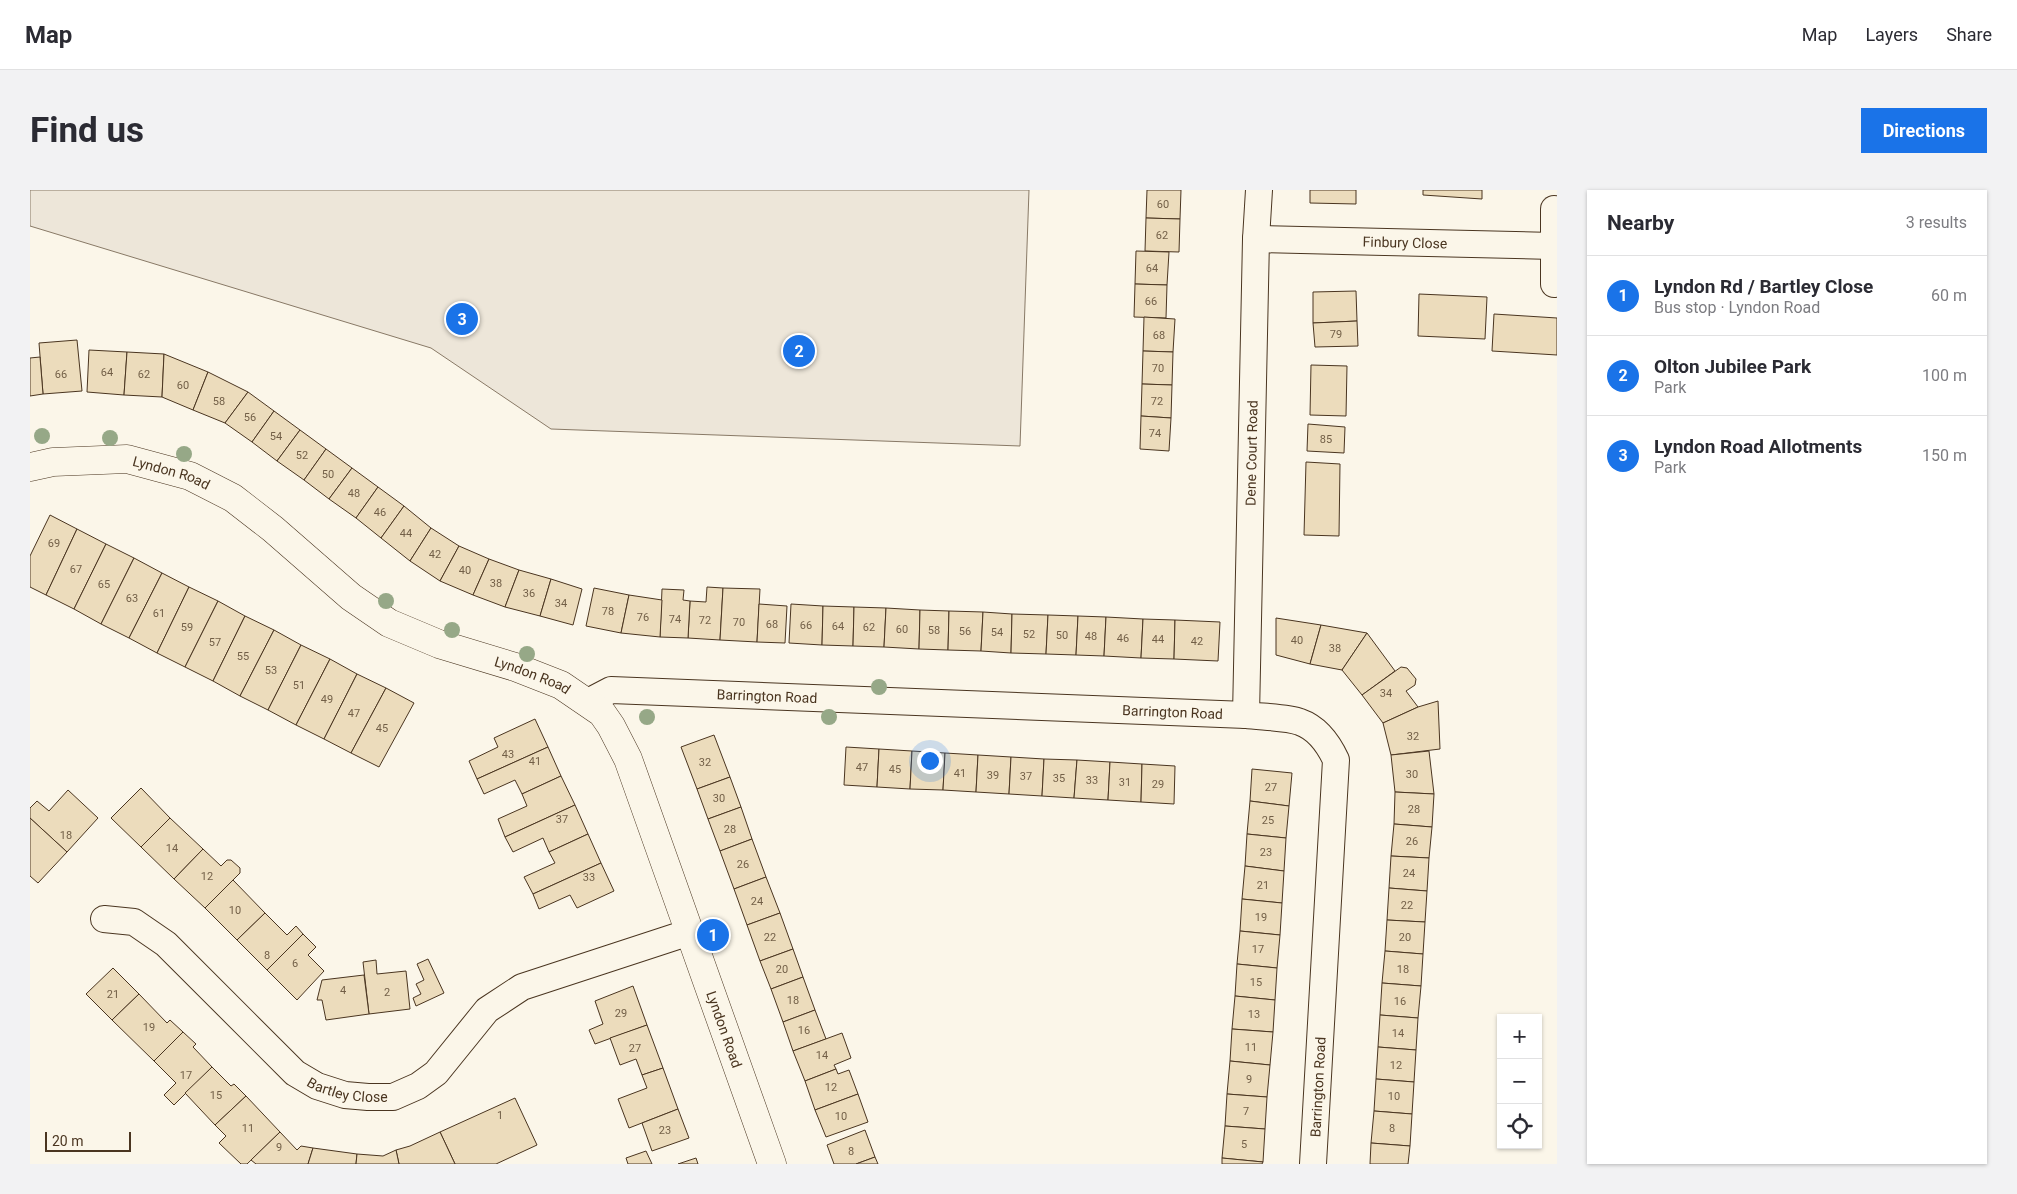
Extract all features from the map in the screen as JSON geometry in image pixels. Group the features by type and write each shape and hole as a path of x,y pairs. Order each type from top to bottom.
{"street":[{"name":"Dene Court Road","path":"1246,715 1256,239 1259,190"},
{"path":"1554,209 1552,246 1554,284"},
{"name":"Finbury Close","path":"1256,239 1552,246"},
{"name":"Lyndon Road","path":"30,466 53,462 128,459 190,476 232,498 273,529 351,598 389,623 439,644 515,667 561,684 602,713 612,726 628,759 772,1164"},
{"name":"Barrington Road","path":"588,702 611,690 1246,715 1300,722 1316,732 1331,748 1336,760 1313,1164"},
{"name":"Bartley Close","path":"104,919 134,922 166,944 295,1072 317,1086 345,1095 368,1097 393,1097 418,1086 436,1073 487,1010 522,988 690,932"}],"shaded area":[{"path":"30,190 1029,190 1020,446 551,429 431,348 30,226"}],"building":[{"path":"1147,190 1181,190 1180,219 1146,218"},
{"path":"1310,190 1356,190 1356,204 1310,203"},
{"path":"1423,190 1482,190 1482,199 1423,195"},
{"path":"1146,218 1180,219 1179,252 1145,251"},
{"path":"1136,251 1169,252 1167,285 1135,284"},
{"path":"1135,284 1167,285 1166,318 1134,317"},
{"path":"1356,291 1357,321 1313,323 1313,292"},
{"path":"1419,294 1487,297 1485,339 1418,336"},
{"path":"1494,314 1557,318 1557,355 1492,351"},
{"path":"1144,317 1175,319 1173,352 1143,351"},
{"path":"1357,321 1358,346 1315,347 1313,323"},
{"path":"77,340 82,391 43,394 39,343"},
{"path":"89,350 127,352 124,395 87,392"},
{"path":"1143,351 1173,352 1172,385 1142,384"},
{"path":"127,352 164,354 162,397 124,395"},
{"path":"164,354 208,372 193,410 162,397"},
{"path":"40,357 43,394 30,396 30,358"},
{"path":"1311,365 1347,366 1346,416 1310,415"},
{"path":"208,372 248,392 225,423 193,410"},
{"path":"1142,384 1172,385 1171,418 1141,416"},
{"path":"248,392 274,411 252,442 225,423"},
{"path":"274,411 300,430 277,461 252,442"},
{"path":"1141,416 1171,418 1169,451 1140,449"},
{"path":"1308,424 1345,427 1344,453 1307,451"},
{"path":"300,430 326,449 304,480 277,461"},
{"path":"326,449 352,468 329,499 304,480"},
{"path":"1306,462 1340,464 1339,536 1304,535"},
{"path":"352,468 378,487 356,518 329,499"},
{"path":"378,487 404,506 381,538 356,518"},
{"path":"404,506 431,528 410,561 381,538"},
{"path":"50,515 77,529 46,595 30,587 30,556"},
{"path":"431,528 459,546 440,581 410,561"},
{"path":"77,529 106,544 74,609 46,595"},
{"path":"106,544 134,558 101,624 74,609"},
{"path":"459,546 489,559 473,595 440,581"},
{"path":"134,558 162,573 129,638 101,624"},
{"path":"489,559 519,570 505,607 473,595"},
{"path":"519,570 551,579 540,616 505,607"},
{"path":"162,573 189,587 157,653 129,638"},
{"path":"551,579 582,589 573,625 540,616"},
{"path":"189,587 218,601 185,667 157,653"},
{"path":"707,587 723,588 720,640 688,638 690,601 706,602"},
{"path":"594,588 629,595 621,633 586,626"},
{"path":"723,588 760,589 757,642 720,640"},
{"path":"662,589 684,590 683,600 690,601 688,638 660,637"},
{"path":"629,595 662,600 660,637 621,633"},
{"path":"218,601 245,616 213,681 185,667"},
{"path":"759,604 787,606 785,643 757,642"},
{"path":"791,604 823,606 822,645 789,643"},
{"path":"823,606 854,607 853,646 822,645"},
{"path":"854,607 886,608 884,647 853,646"},
{"path":"886,608 920,610 919,649 884,647"},
{"path":"920,610 949,611 948,650 919,649"},
{"path":"949,611 983,612 981,651 948,650"},
{"path":"983,612 1012,614 1011,653 981,651"},
{"path":"1012,614 1048,615 1046,654 1011,653"},
{"path":"1048,615 1078,616 1076,655 1046,654"},
{"path":"245,616 274,630 240,696 213,681"},
{"path":"1078,616 1106,617 1104,656 1076,655"},
{"path":"1106,617 1143,619 1141,658 1104,656"},
{"path":"1276,618 1321,625 1310,664 1276,655"},
{"path":"1143,619 1175,620 1174,659 1141,658"},
{"path":"1175,620 1220,622 1218,661 1174,659"},
{"path":"1321,625 1367,633 1342,670 1310,664"},
{"path":"274,630 301,645 268,710 240,696"},
{"path":"1367,633 1395,671 1362,695 1342,670"},
{"path":"301,645 330,659 296,725 268,710"},
{"path":"330,659 357,674 324,739 296,725"},
{"path":"1401,667 1407,668 1416,679 1415,685 1406,691 1418,707 1383,723 1362,695"},
{"path":"357,674 386,688 351,753 324,739"},
{"path":"386,688 414,703 379,767 351,753"},
{"path":"1438,701 1440,749 1391,755 1383,723 1418,707"},
{"path":"535,719 548,747 477,779 469,761 498,747 494,738"},
{"path":"714,735 730,777 697,789 681,747"},
{"path":"548,747 561,776 522,794 515,780 484,794 477,779"},
{"path":"846,747 879,749 877,787 844,785"},
{"path":"879,749 912,751 910,789 877,787"},
{"path":"912,751 945,753 943,790 910,789"},
{"path":"1429,751 1434,794 1395,792 1391,755"},
{"path":"945,753 978,755 976,792 943,790"},
{"path":"978,755 1011,757 1009,794 976,792"},
{"path":"1011,757 1044,759 1042,796 1009,794"},
{"path":"1044,759 1077,760 1074,798 1042,796"},
{"path":"1077,760 1110,762 1108,800 1074,798"},
{"path":"1110,762 1142,764 1141,802 1108,800"},
{"path":"1142,764 1175,766 1174,804 1141,802"},
{"path":"1252,769 1292,773 1289,806 1250,801"},
{"path":"561,776 575,805 505,837 498,819 527,806 522,794"},
{"path":"730,777 741,807 708,819 697,789"},
{"path":"141,788 170,818 141,847 111,818"},
{"path":"68,790 98,818 67,852 30,818 30,808 37,801 49,811"},
{"path":"1395,792 1434,794 1432,827 1394,824"},
{"path":"1250,801 1289,806 1286,838 1247,834"},
{"path":"575,805 588,834 549,852 543,838 513,852 505,837"},
{"path":"741,807 752,839 720,851 708,819"},
{"path":"30,818 67,852 38,883 30,876"},
{"path":"170,818 203,849 174,879 141,847"},
{"path":"1394,824 1432,827 1429,858 1391,856"},
{"path":"588,834 601,863 533,894 524,877 555,863 549,852"},
{"path":"1247,834 1286,838 1284,871 1245,866"},
{"path":"752,839 766,877 734,889 720,851"},
{"path":"203,849 221,866 227,860 231,860 240,868 240,873 205,908 174,879"},
{"path":"1391,856 1429,858 1427,891 1389,888"},
{"path":"601,863 614,891 577,908 570,895 539,909 533,894"},
{"path":"1245,866 1284,871 1282,903 1242,899"},
{"path":"766,877 780,913 747,925 734,889"},
{"path":"233,880 265,913 237,940 205,908"},
{"path":"1389,888 1427,891 1425,922 1387,920"},
{"path":"1242,899 1282,903 1280,935 1240,931"},
{"path":"265,913 287,935 296,926 303,934 267,970 237,940"},
{"path":"780,913 793,949 760,961 747,925"},
{"path":"1387,920 1425,922 1423,954 1385,951"},
{"path":"1240,931 1280,935 1277,968 1237,964"},
{"path":"303,934 316,947 308,955 324,971 297,1000 267,970"},
{"path":"793,949 803,977 771,989 760,961"},
{"path":"1385,951 1423,954 1421,986 1382,983"},
{"path":"428,959 444,993 416,1006 413,998 421,994 416,984 424,980 417,964"},
{"path":"376,960 377,974 406,971 410,1009 369,1014 363,962"},
{"path":"1237,964 1277,968 1275,1000 1235,996"},
{"path":"113,968 139,994 112,1020 86,994"},
{"path":"364,975 369,1014 326,1020 322,1000 317,1000 322,980"},
{"path":"803,977 815,1010 783,1022 771,989"},
{"path":"1382,983 1421,986 1418,1018 1380,1015"},
{"path":"633,986 647,1025 595,1044 589,1030 603,1024 595,1001"},
{"path":"139,994 167,1023 170,1020 183,1032 154,1061 112,1020"},
{"path":"1235,996 1275,1000 1273,1032 1232,1029"},
{"path":"815,1010 826,1039 793,1051 783,1022"},
{"path":"1380,1015 1418,1018 1416,1050 1378,1047"},
{"path":"647,1025 663,1068 642,1075 636,1059 620,1065 610,1038"},
{"path":"1232,1029 1273,1032 1270,1065 1230,1061"},
{"path":"183,1032 196,1044 193,1047 212,1067 174,1105 164,1095 176,1083 154,1061"},
{"path":"842,1033 851,1058 834,1065 836,1069 805,1081 793,1051"},
{"path":"1378,1047 1416,1050 1414,1082 1376,1079"},
{"path":"1230,1061 1270,1065 1267,1097 1227,1094"},
{"path":"212,1067 231,1086 234,1084 246,1096 215,1125 185,1093"},
{"path":"663,1068 678,1109 629,1128 618,1099 647,1088 642,1075"},
{"path":"836,1069 838,1074 849,1070 858,1094 815,1110 805,1081"},
{"path":"1376,1079 1414,1082 1412,1114 1374,1111"},
{"path":"858,1094 868,1122 826,1137 815,1110"},
{"path":"1227,1094 1267,1097 1265,1129 1225,1126"},
{"path":"246,1096 280,1132 247,1164 241,1164 219,1143 226,1136 215,1125"},
{"path":"515,1098 537,1145 496,1164 455,1164 440,1132"},
{"path":"678,1109 689,1138 652,1151 642,1123"},
{"path":"1374,1111 1412,1114 1410,1146 1371,1143"},
{"path":"1225,1126 1265,1129 1263,1162 1222,1158"},
{"path":"865,1130 875,1157 856,1164 834,1164 827,1145"},
{"path":"280,1132 297,1150 301,1146 313,1148 308,1164 256,1164 251,1160"},
{"path":"440,1132 455,1164 399,1164 396,1150 410,1146"},
{"path":"1371,1143 1410,1146 1408,1164 1370,1164"},
{"path":"313,1148 357,1154 356,1164 308,1164"},
{"path":"396,1150 399,1164 356,1164 357,1154 383,1156"},
{"path":"646,1151 652,1164 628,1164 626,1158"},
{"path":"875,1157 878,1164 856,1164"},
{"path":"696,1158 698,1164 678,1164"},
{"path":"1222,1158 1263,1162 1262,1164 1222,1164"}],"place":[{"name":"Lyndon Road Allotments","path":"462,319"},
{"name":"Olton Jubilee Park","path":"799,351"},
{"name":"Lyndon Rd / Bartley Close","path":"713,935"}]}
